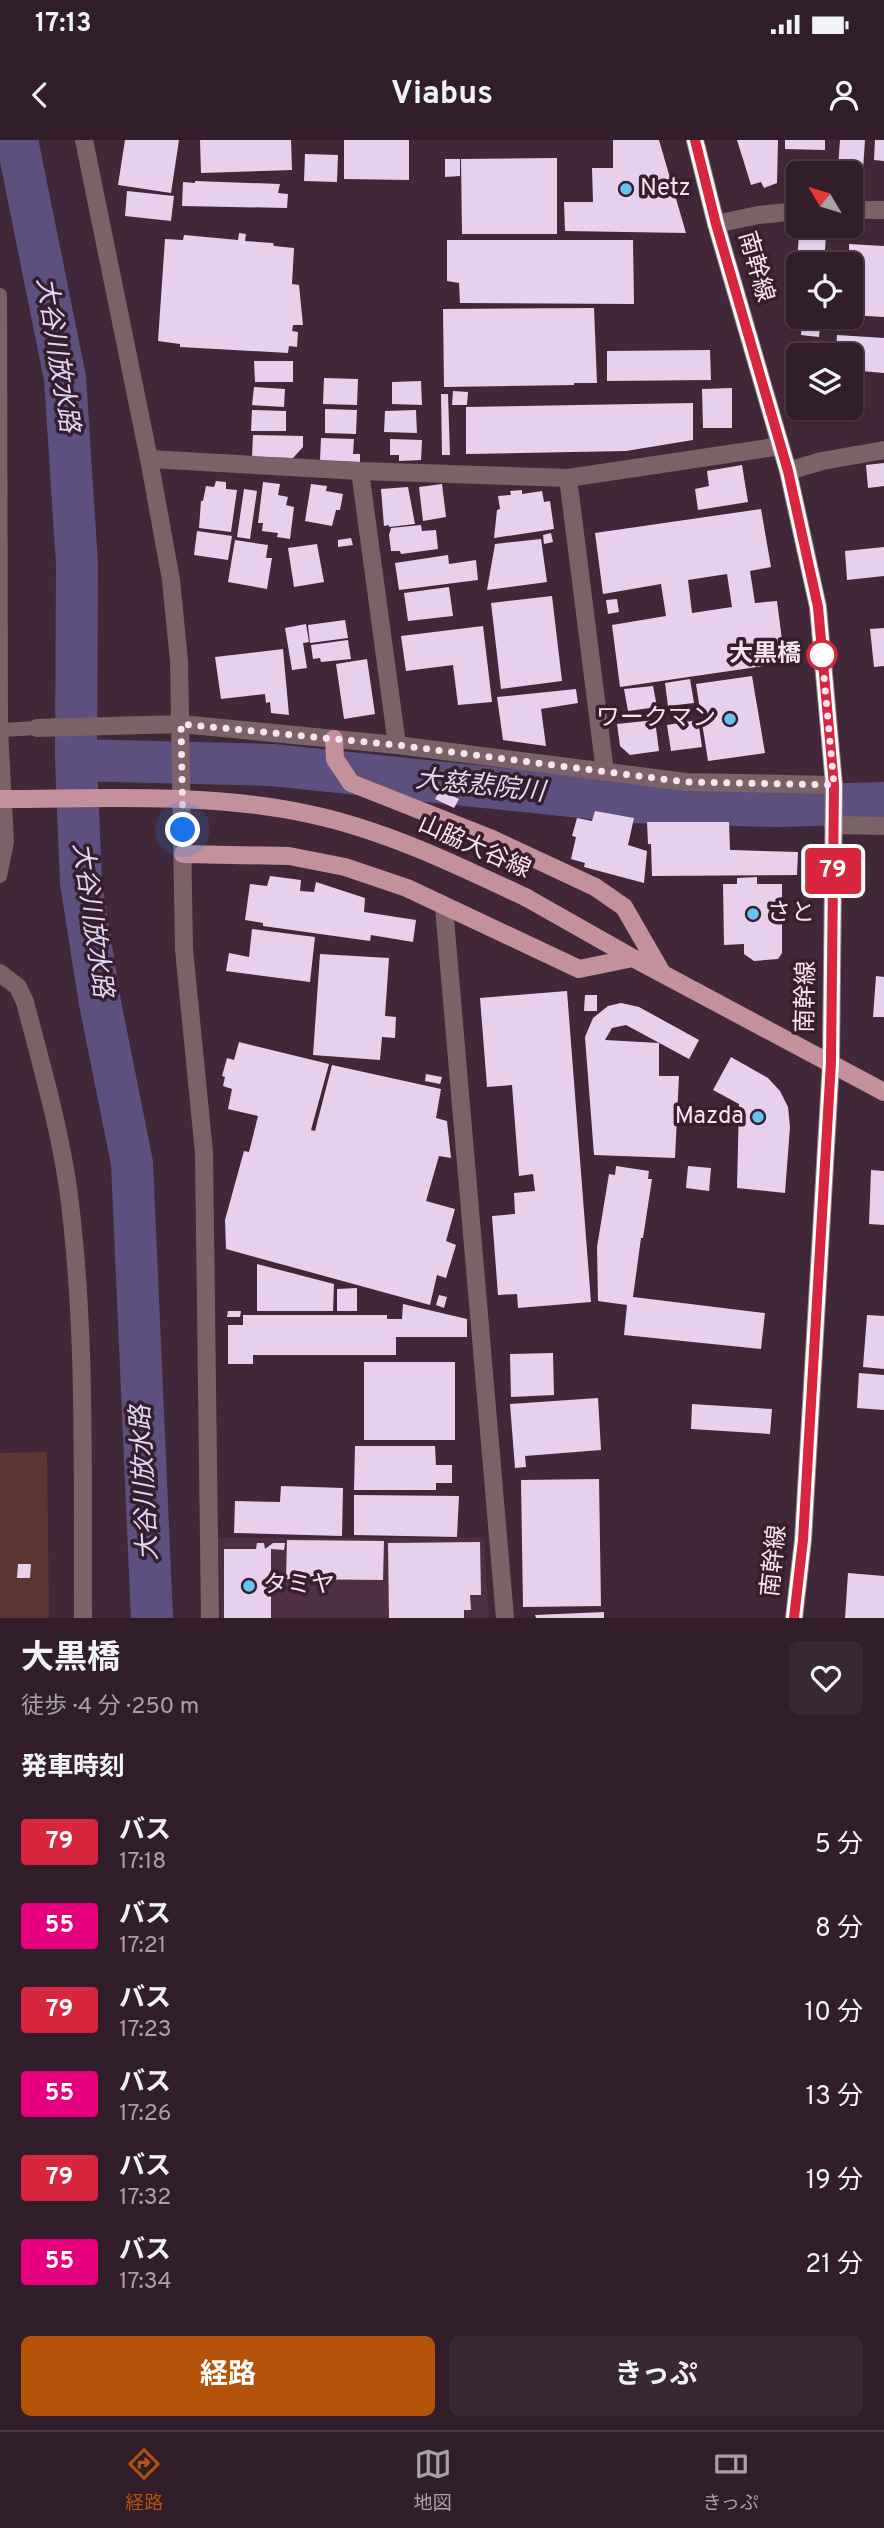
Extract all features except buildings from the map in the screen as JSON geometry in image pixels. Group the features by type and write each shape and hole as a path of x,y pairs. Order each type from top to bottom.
{"main road":[{"name":"南幹線","path":"695,140 716,224 788,471 818,607 834,785 831,1062 803,1540 794,1618"},
{"path":"334,738 335,759 351,783 490,838 595,887 624,907 663,973"},
{"name":"山脇大谷線","path":"0,799 207,800 309,814 413,847 527,898 633,958 884,1092"},
{"path":"183,854 289,856 345,867 407,888 444,908 579,968 633,958"}],"street":[{"path":"84,140 149,459 171,580 179,661 184,948 204,1153 210,1618"},
{"path":"863,210 884,210"},
{"path":"716,224 786,212"},
{"path":"149,459 360,471 568,478 781,446"},
{"path":"788,471 822,461 884,450"},
{"path":"360,471 397,745"},
{"path":"568,478 605,772"},
{"path":"37,728 154,726 181,730 334,738 686,782 834,785"},
{"path":"833,825 884,826"},
{"path":"444,908 505,1618"},
{"path":"0,974 18,988 24,1002 58,1126 68,1188 80,1306 83,1618"}],"lane":[{"path":"0,295 1,730 7,842 0,876"},
{"path":"1,730 37,728"}],"shaded area":[{"path":"47,1452 49,1618 0,1618 0,1453"},
{"path":"218,1538 484,1538 489,1618 221,1618"}],"waterway":[{"name":"大谷川放水路","path":"17,140 65,378 77,564 76,760 81,883 100,1003 132,1163 152,1618"},
{"name":"大慈悲院川","path":"76,760 272,765 629,802 778,806 884,803"}],"bus line":[{"name":"79","path":"695,140 716,224 788,471 818,607 834,785 831,1062 803,1540 794,1618"}],"place":[{"name":"Netz","path":"626,189"},
{"name":"大黒橋","path":"822,655"},
{"name":"ワークマン","path":"730,719"},
{"name":"さと","path":"753,914"},
{"name":"Mazda","path":"758,1117"},
{"name":"タミヤ","path":"249,1586"}],"route":[{"path":"183,830 181,724 397,745 686,782 834,785 822,655"}]}
